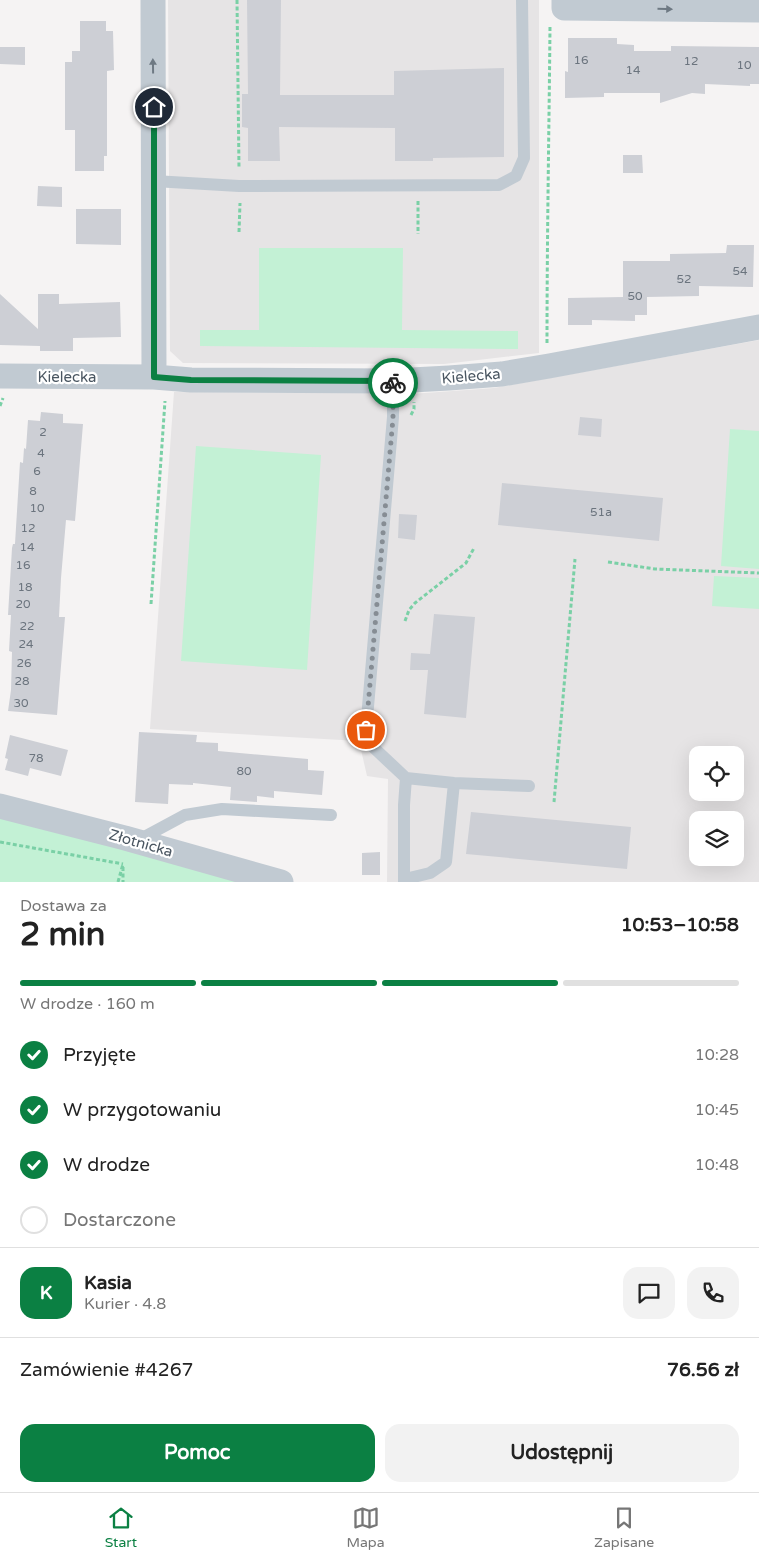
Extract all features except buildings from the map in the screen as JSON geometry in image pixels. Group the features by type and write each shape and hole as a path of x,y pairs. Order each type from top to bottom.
{"street":[{"path":"153,0 154,181 160,377"},
{"path":"564,4 759,10"},
{"name":"Kielecka","path":"0,376 160,377 191,380 393,381 502,374 759,326"},
{"name":"Złotnicka","path":"0,806 281,882"}],"lane":[{"path":"154,181 239,186 499,185 516,176 524,158 522,0"},
{"path":"393,381 393,418 366,730 373,747 406,778 454,783 529,786"},
{"path":"406,778 404,880 430,873 446,862 454,783"},
{"path":"144,844 146,836 185,815 222,809 331,815"}],"path":[{"path":"237,0 239,232"},
{"path":"549,366 547,351 546,208 549,176 550,27 564,4"},
{"path":"418,185 418,234"},
{"path":"151,604 160,377"},
{"path":"405,621 409,610 415,603 466,563 474,548"},
{"path":"554,802 575,559"},
{"path":"608,562 655,569 759,573"},
{"path":"0,842 122,864"},
{"path":"118,882 122,864"},
{"path":"122,864 124,882"}],"shaded area":[{"path":"168,0 539,0 539,353 444,364 183,363 170,351"},
{"path":"759,340 759,882 387,882 388,779 367,776 359,741 150,729 174,392 382,393 386,398 407,398 411,394 494,388"}],"green space":[{"path":"259,248 403,248 402,330 518,331 518,349 200,346 200,330 259,330"},
{"path":"730,429 759,431 759,569 721,566"},
{"path":"196,446 321,455 307,670 181,661"},
{"path":"714,576 759,578 759,609 712,606"},
{"path":"0,815 239,882 0,882"}],"way so far":[{"path":"366,730 393,418 393,383"}],"route":[{"path":"154,107 154,377 191,380 393,381 393,383"}]}
